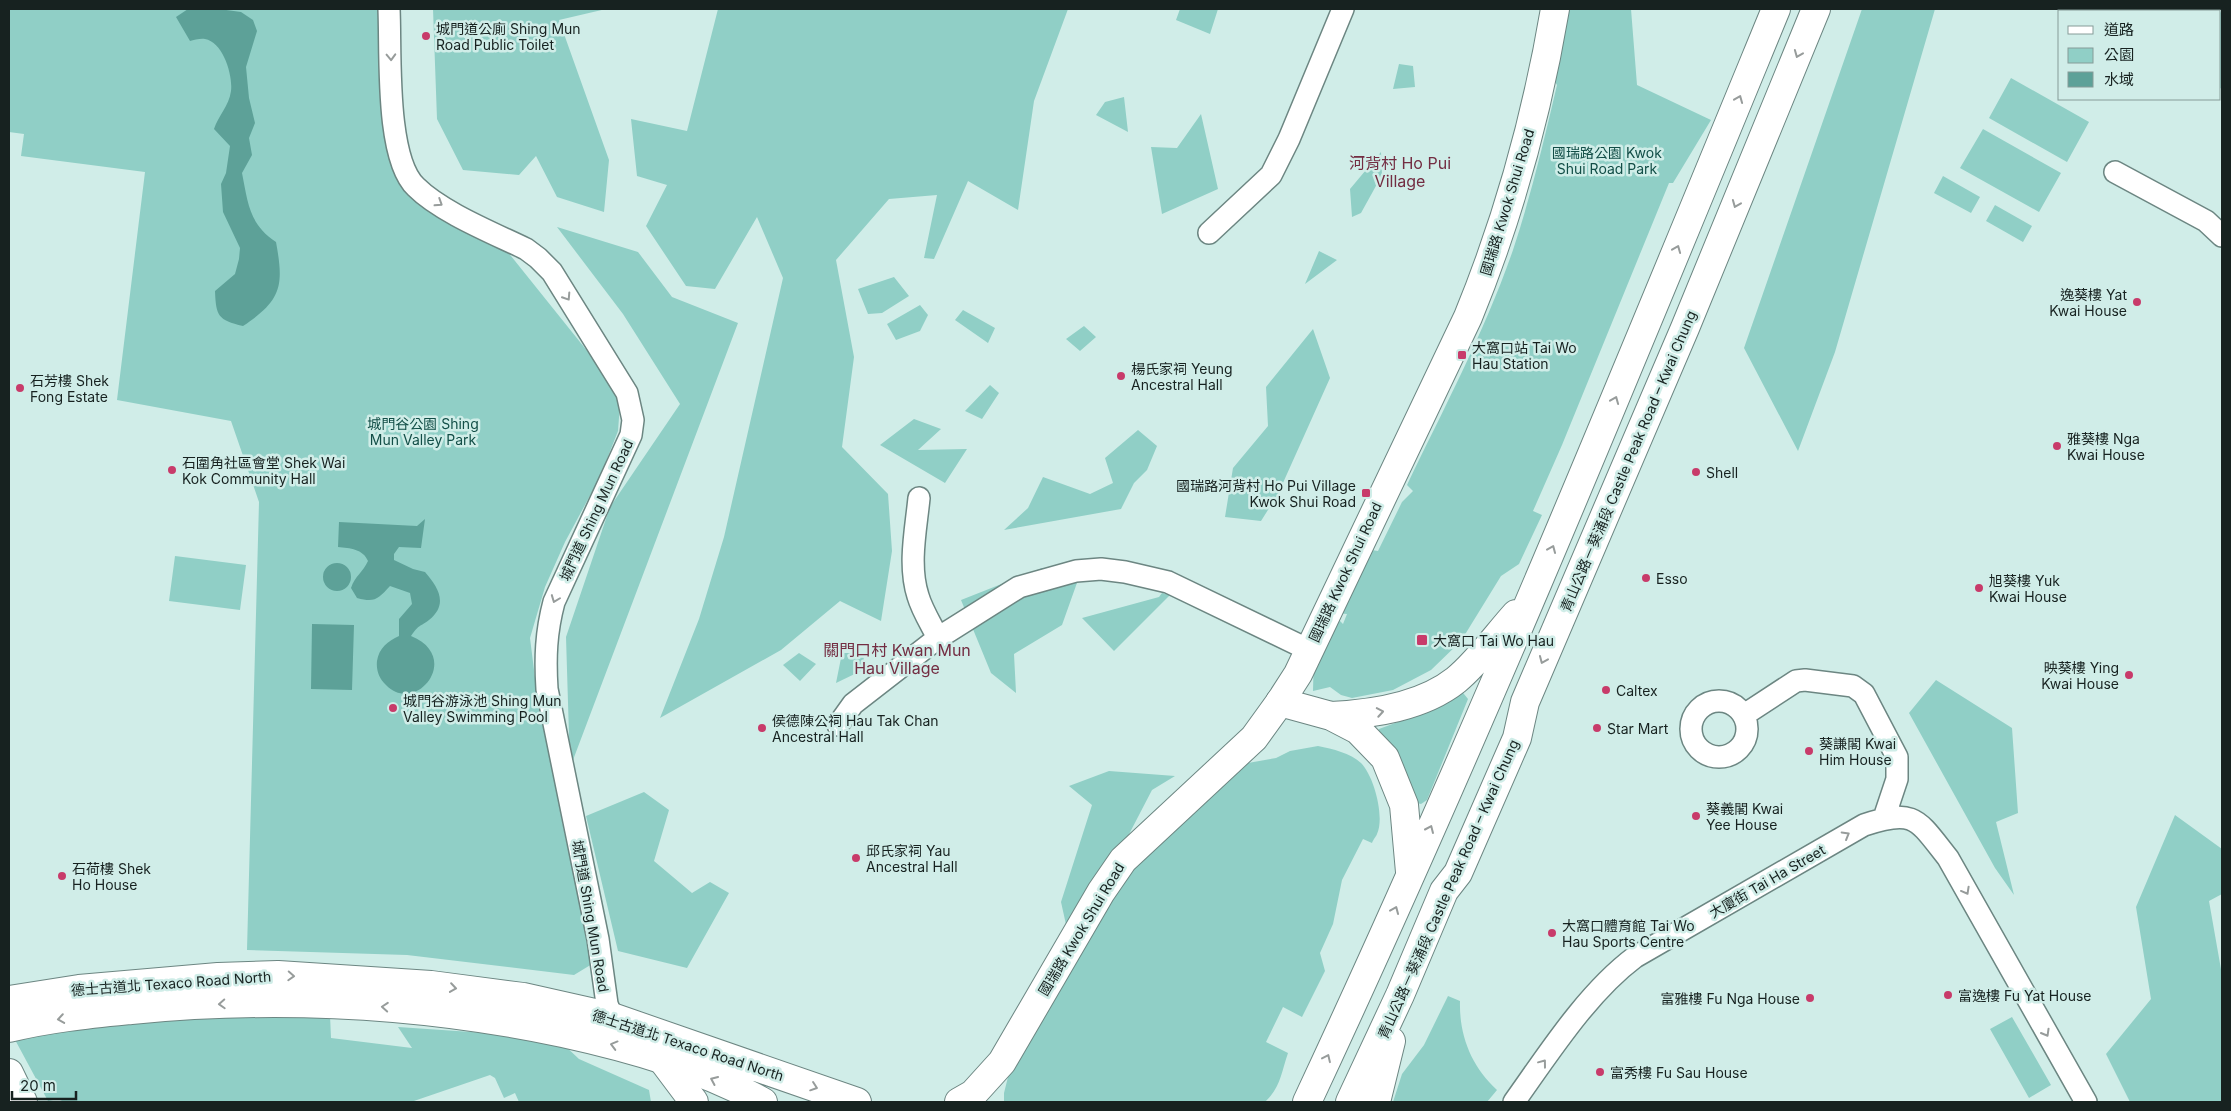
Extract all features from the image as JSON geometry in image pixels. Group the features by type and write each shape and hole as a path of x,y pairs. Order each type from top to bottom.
{"main road":[{"name":"國瑞路 Kwok Shui Road","path":"958,1102 974,1094 1002,1062 1101,892 1123,860 1254,738 1298,674 1468,317 1492,258 1526,147 1543,80 1556,9"},
{"path":"1307,1102 1533,594 1776,9"},
{"name":"青山公路－葵涌段 Castle Peak Road – Kwai Chung","path":"1350,1102 1400,995 1444,891 1458,873 1517,738 1525,702 1685,328 1816,9"},
{"path":"1331,716 1384,712 1421,698 1455,680 1533,594"},
{"path":"1280,702 1331,716 1358,730 1385,758 1404,805 1410,874"},
{"name":"德士古道北 Texaco Road North","path":"9,1000 79,989 142,982 278,976 432,984 523,997 612,1016 856,1102"},
{"path":"1376,1102 1400,995"},
{"name":"德士古道北 Texaco Road North","path":"9,1028 90,1014 174,1006 241,1003 311,1003 386,1007 496,1020 587,1038 661,1058 763,1102"},
{"path":"661,1058 694,1102"},
{"name":"國瑞路 Kwok Shui Road","path":"995,1102 995,1083 1002,1062"},
{"path":"9,1073 23,1102"}],"street":[{"name":"城門道 Shing Mun Road","path":"389,9 392,113 403,165 415,186 440,205 526,249 552,272 601,348 627,393 631,404 633,420 631,436 554,602 547,625 544,653 547,689 598,939 607,1004 612,1016"},
{"path":"1209,233 1270,175 1289,139 1343,9"},
{"path":"2115,172 2206,221 2222,236"},
{"path":"919,498 914,547 917,595 938,638"},
{"path":"838,725 853,704 938,638 1019,587 1076,571 1101,569 1150,576 1168,582 1308,650"},
{"path":"1744,715 1796,682 1805,680 1853,686 1859,689 1864,694 1897,757 1897,779 1884,818"},
{"name":"大廈街 Tai Ha Street","path":"1514,1102 1595,993 1613,974 1635,957 1864,825 1900,815 1914,820 1927,832 1948,858 2086,1102"}],"green space":[{"name":"城門谷公園 Shing Mun Valley Park","path":"9,9 395,9 397,170 507,251 588,352 606,378 620,404 618,431 600,477 565,542 545,587 530,638 537,694 566,841 597,961 574,975 407,955 247,950 259,502 231,421 117,400 145,172 21,156 24,134 9,132"},
{"path":"433,9 606,9 559,20 609,160 604,212 557,197 536,156 519,175 463,170 437,119"},
{"path":"718,9 1068,9 1034,101 1018,210 968,181 934,259 924,258 937,195 889,199 836,260 854,357 842,447 888,494 892,551 881,621 840,601 781,650 660,718 699,619 724,537 783,278 757,217 715,289 686,286 646,226 667,185 637,176 631,119 687,131"},
{"path":"1180,9 1218,9 1210,34 1176,20"},
{"name":"國瑞路公園 Kwok Shui Road Park","path":"1564,9 1631,9 1637,85 1711,120 1673,183 1669,183 1562,445 1533,511 1542,515 1519,564 1501,576 1461,641 1431,670 1393,690 1352,698 1341,695 1330,687 1313,691 1314,650 1339,620 1343,624 1347,614 1336,613 1365,549 1378,551 1402,502 1413,491 1407,485 1463,369 1502,280 1526,209 1557,85 1552,77"},
{"path":"1862,9 1935,9 1835,352 1798,451 1744,348"},
{"path":"2222,9 2222,89 2221,88"},
{"path":"1399,64 1413,66 1415,87 1393,89"},
{"path":"2011,78 2089,122 2067,162 1989,118"},
{"path":"1124,97 1128,132 1096,115 1105,102"},
{"path":"1201,114 1218,189 1162,214 1151,147 1177,148"},
{"path":"1983,129 2061,173 2039,212 1960,168"},
{"path":"1381,152 1382,175 1361,213 1352,217 1350,189"},
{"path":"1943,176 1980,197 1971,213 1934,193"},
{"path":"1995,205 2032,226 2023,242 1986,221"},
{"path":"557,227 638,252 672,297 738,323 570,768 566,637 610,507 680,404 623,314"},
{"path":"1319,251 1337,260 1305,284"},
{"path":"894,277 909,296 882,313 868,314 858,289"},
{"path":"920,305 928,315 920,331 896,340 887,324"},
{"path":"963,310 995,328 988,343 955,320"},
{"path":"1084,326 1096,337 1080,351 1066,339"},
{"path":"1313,329 1330,378 1278,494 1261,521 1225,517 1233,468 1268,426 1266,387"},
{"path":"990,385 999,393 982,419 965,411"},
{"path":"914,419 941,429 918,450 967,449 945,483 880,445"},
{"path":"1138,430 1157,446 1147,470 1134,483 1121,509 1004,530 1028,508 1043,477 1090,494 1113,483 1105,458"},
{"path":"175,556 246,565 240,610 169,601"},
{"path":"1042,568 1078,580 1062,625 1014,654 1016,693 991,673 961,600"},
{"path":"1162,593 1170,595 1114,651 1082,618 1159,597"},
{"path":"799,653 816,664 800,681 783,665"},
{"path":"842,653 863,653 865,669 836,683"},
{"path":"1936,680 2012,728 2018,813 1996,822 2014,895 1995,868 1909,713"},
{"path":"1460,689 1468,699 1427,800 1421,804 1417,803 1378,732 1379,729 1422,713"},
{"path":"1318,746 1347,754 1361,763 1366,769 1377,797 1380,818 1379,827 1372,843 1363,839 1342,880 1333,924 1320,953 1325,971 1302,1017 1283,1007 1266,1042 1288,1053 1280,1079 1274,1091 1265,1102 1004,1102 1004,1093 1010,1069 1141,832 1231,766 1276,758 1290,751"},
{"path":"1109,771 1175,776 1152,790 1126,840 1067,929 1061,902 1092,805 1069,786"},
{"path":"644,792 669,810 654,861 692,893 710,882 729,893 687,968 618,951 586,816"},
{"path":"2175,815 2222,849 2222,894 2209,901 2222,975 2222,1102 2130,1102 2106,1054 2151,999 2136,907"},
{"path":"1448,996 1460,1001 1464,1038 1468,1049 1480,1071 1497,1090 1487,1102 1393,1102 1402,1074 1424,1045"},
{"path":"202,1014 330,1015 331,1038 412,1048 398,1027 486,1033 563,1044 579,1059 649,1090 651,1102 519,1102 515,1093 504,1098 495,1078 490,1075 411,1102 64,1102 58,1099 48,1101 13,1036"},
{"path":"2012,1017 2051,1085 2029,1098 1990,1029"}],"water":[{"path":"188,9 219,9 241,12 253,20 257,31 246,67 249,98 255,123 249,138 252,155 242,173 251,212 260,228 276,242 280,270 277,291 273,300 256,317 243,326 228,322 220,316 216,306 215,291 235,274 240,248 223,212 221,184 226,173 230,146 214,129 230,96 230,77 226,60 217,46 205,39 190,41 176,17"},
{"path":"425,519 421,548 399,547 394,554 394,560 413,569 425,572 437,590 440,602 439,608 411,636 426,645 433,657 434,669 429,680 421,689 410,693 398,693 386,685 380,677 377,661 380,652 385,646 399,636 399,619 412,604 410,593 390,586 376,599 357,598 351,588 368,561 359,552 338,547 339,522 417,526"},
{"path":"337,563 347,567 351,577 347,587 337,591 327,587 323,577 327,567"},
{"path":"312,624 354,625 352,690 311,689"}],"place":[{"name":"城門道公廁 Shing Mun Road Public Toilet","path":"426,36"},
{"name":"逸葵樓 Yat Kwai House","path":"2137,302"},
{"name":"大窩口站 Tai Wo Hau Station","path":"1462,355"},
{"name":"楊氏家祠 Yeung Ancestral Hall","path":"1121,376"},
{"name":"石芳樓 Shek Fong Estate","path":"20,388"},
{"name":"雅葵樓 Nga Kwai House","path":"2057,446"},
{"name":"石圍角社區會堂 Shek Wai Kok Community Hall","path":"172,470"},
{"name":"Shell","path":"1696,472"},
{"name":"國瑞路河背村 Ho Pui Village Kwok Shui Road","path":"1366,493"},
{"name":"Esso","path":"1646,578"},
{"name":"旭葵樓 Yuk Kwai House","path":"1979,588"},
{"name":"大窩口 Tai Wo Hau","path":"1422,640"},
{"name":"映葵樓 Ying Kwai House","path":"2129,675"},
{"name":"Caltex","path":"1606,690"},
{"name":"城門谷游泳池 Shing Mun Valley Swimming Pool","path":"393,708"},
{"name":"侯德陳公祠 Hau Tak Chan Ancestral Hall","path":"762,728"},
{"name":"Star Mart","path":"1597,728"},
{"name":"葵謙閣 Kwai Him House","path":"1809,751"},
{"name":"葵義閣 Kwai Yee House","path":"1696,816"},
{"name":"邱氏家祠 Yau Ancestral Hall","path":"856,858"},
{"name":"石荷樓 Shek Ho House","path":"62,876"},
{"name":"大窩口體育館 Tai Wo Hau Sports Centre","path":"1552,933"},
{"name":"富逸樓 Fu Yat House","path":"1948,995"},
{"name":"富雅樓 Fu Nga House","path":"1810,998"},
{"name":"富秀樓 Fu Sau House","path":"1600,1072"}],"district":[{"name":"河背村 Ho Pui Village","path":"1400,172"},
{"name":"關門口村 Kwan Mun Hau Village","path":"897,659"}]}
